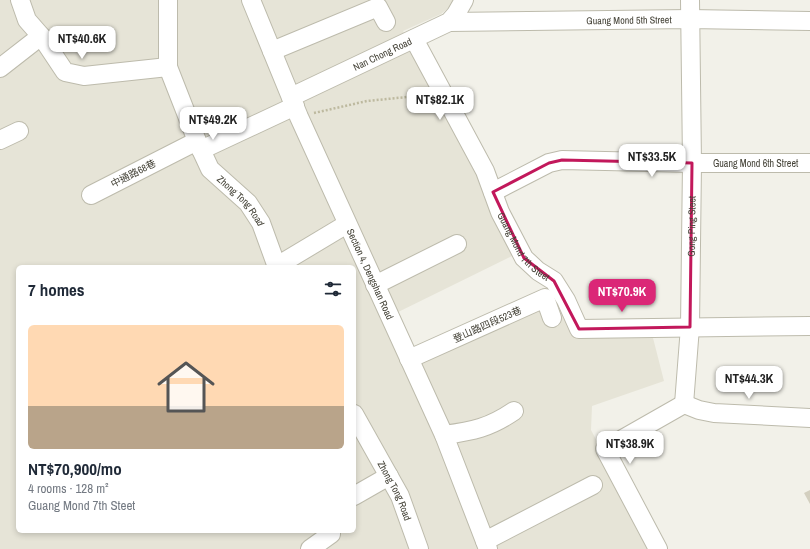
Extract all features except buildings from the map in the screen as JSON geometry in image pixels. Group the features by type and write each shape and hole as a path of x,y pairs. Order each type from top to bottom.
{"street":[{"path":"20,0 27,20 41,36 65,72 84,76 168,67"},
{"name":"Zhong Tong Road","path":"168,0 168,67 199,146 210,169 248,203 261,223 277,265"},
{"name":"Section 4, Dengshan Road","path":"251,0 295,107 444,435 487,545"},
{"name":"Nan Chong Road","path":"199,146 295,107 414,39 448,22 456,14 464,0"},
{"name":"Gong Ping Steet","path":"684,404 690,327 692,164 690,0"},
{"path":"272,51 378,7 386,22"},
{"name":"Guang Mond 5th Street","path":"448,22 690,19 810,21"},
{"path":"0,68 41,36"},
{"name":"Guang Mond 7th Steet","path":"414,39 485,171 500,212 524,258 538,271 554,281 566,300 579,329 810,326"},
{"path":"0,140 19,131"},
{"name":"中通路68巷","path":"91,195 199,146"},
{"name":"Guang Mond 6th Street","path":"493,192 549,163 562,160 692,164 810,163"},
{"path":"279,265 347,224"},
{"path":"375,285 457,244"},
{"name":"登山路四段523巷","path":"409,359 545,298 552,318"},
{"path":"658,549 605,449 684,404 699,410 714,413 810,418"},
{"path":"444,435 473,431 499,421 514,411"},
{"name":"Zhong Tong Road","path":"356,418 400,496 419,549"},
{"path":"356,495 389,476"},
{"path":"487,545 593,485"},
{"path":"310,549 330,533"}],"path":[{"path":"295,107 442,93"}],"highlighted area":[{"path":"562,160 692,163 690,327 579,329 554,281 524,258 493,192 549,163"}],"shaded area":[{"path":"0,0 458,0 441,14 403,31 491,190 514,255 386,318 405,356 553,286 576,334 652,334 664,381 592,406 591,430 654,549 0,549"}]}
